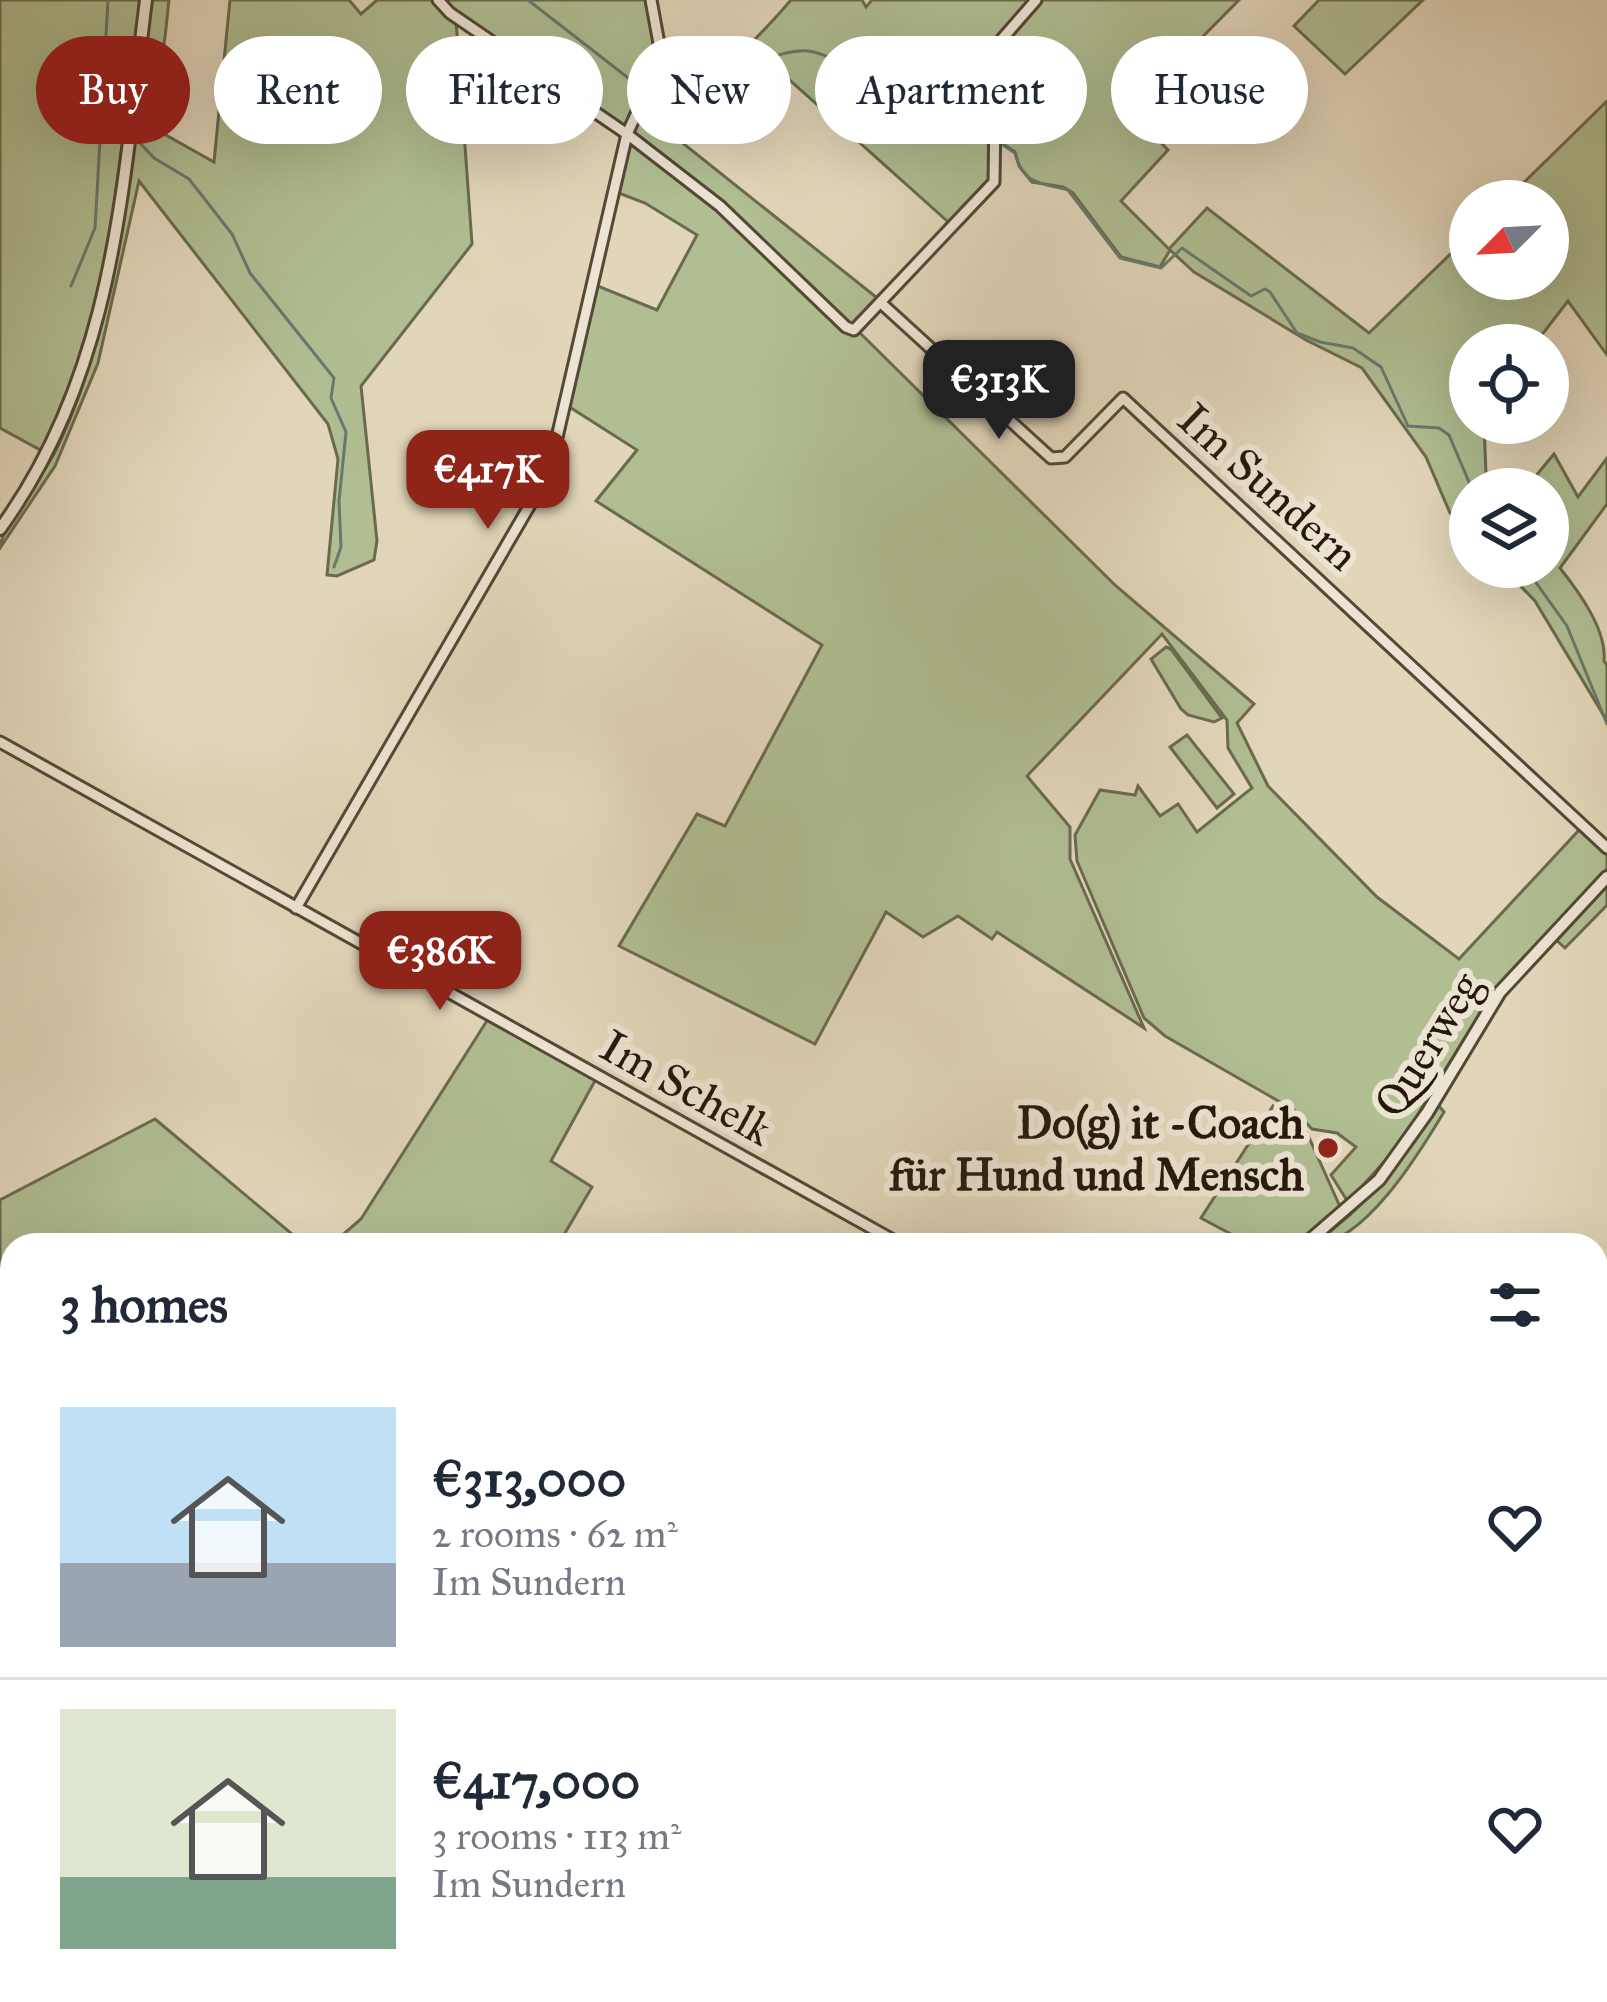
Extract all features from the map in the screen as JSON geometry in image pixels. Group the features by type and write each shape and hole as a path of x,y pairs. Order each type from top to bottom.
{"street":[{"path":"0,529 29,489 65,420 99,323 146,0"},
{"path":"296,908 549,472 627,134 450,13 438,0"},
{"path":"651,0 658,36"},
{"path":"640,144 720,206 854,330 994,182 996,46 1036,0"},
{"name":"Im Sundern","path":"881,303 1051,458 1066,457 1123,398 1607,848"},
{"name":"Im Schelk","path":"0,742 880,1233"},
{"name":"Querweg","path":"1320,1233 1379,1180 1427,1113 1500,992 1607,877"}],"green space":[{"path":"0,0 142,0 137,36 36,36 36,144 122,144 101,300 46,453 0,428"},
{"path":"150,0 169,0 165,36 145,36"},
{"path":"230,0 349,0 361,14 377,0 434,0 456,20 457,36 406,36 406,144 465,144 472,244 361,386 377,541 374,560 337,576 327,575 338,459 328,424 139,181 98,363 55,466 0,548 14,515 55,452 86,376 106,298 133,144 182,144 214,162 216,144 382,144 382,36 226,36"},
{"path":"441,0 649,0 656,36 627,36 626,131 603,115 603,36 492,36"},
{"path":"791,0 862,0 866,7 872,0 1035,0 1001,36 815,36 815,103 791,81 791,36 758,36"},
{"path":"1039,0 1239,0 1203,36 1111,36 1111,144 1162,144 1168,150 1121,201 1169,249 1207,208 1369,333 1449,255 1449,300 1569,300 1569,180 1526,180 1607,101 1607,355 1568,301 1550,324 1449,324 1449,444 1485,444 1486,468 1449,468 1449,511 1426,457 1362,368 1194,272 1170,250 1160,267 1121,257 1073,193 1032,182 1015,152 1003,144 1087,144 1087,36 1006,36"},
{"path":"1319,0 1423,0 1345,74 1294,26"},
{"path":"634,144 721,206 642,144 684,144 881,301 856,329 1116,586 1254,704 1237,723 1268,786 1377,897 1459,959 1581,828 1607,855 1607,869 1495,989 1399,1145 1348,1202 1331,1175 1356,1147 1337,1133 1312,1129 1294,1110 1165,1036 1144,1018 1077,861 1075,835 1100,790 1135,795 1138,786 1160,816 1178,804 1197,832 1252,788 1228,748 1227,720 1162,634 1027,776 1070,827 1070,859 1144,1028 997,932 992,939 958,916 923,937 886,912 815,1044 619,946 697,814 725,826 822,645 596,501 637,450 568,406 593,284 657,310 697,235 645,203 616,192 626,149"},
{"path":"861,144 993,144 992,181 954,227"},
{"path":"1554,454 1562,468 1542,468"},
{"path":"1607,458 1607,504 1569,556 1569,481 1578,497"},
{"path":"1569,581 1583,600 1604,649 1607,721 1535,601 1522,588 1569,588"},
{"path":"1166,647 1222,718 1214,722 1181,709 1151,659"},
{"path":"1187,735 1234,794 1217,808 1170,747"},
{"path":"1607,884 1607,905 1565,948 1554,938"},
{"path":"490,1016 597,1077 551,1161 592,1187 565,1233 345,1233 361,1219"},
{"path":"1273,1106 1307,1133 1341,1209 1308,1233 1230,1233 1201,1218"},
{"path":"1439,1106 1444,1112 1388,1194 1351,1230 1327,1233 1383,1182"},
{"path":"155,1119 291,1233 0,1233 0,1200"}],"waterway":[{"path":"71,286 95,228 108,0"},
{"path":"528,0 627,77"},
{"path":"791,52 815,53"},
{"path":"141,144 154,158 189,179 232,234 250,273 334,378 331,398 346,432 339,501 341,547 334,567"},
{"path":"1002,144 1015,153 1028,177 1068,190 1120,258 1161,268 1182,248 1251,296 1265,289 1270,292 1297,333 1353,348 1381,367 1408,426 1439,428 1449,435 1463,468"},
{"path":"1540,588 1567,626 1607,724"}],"place":[{"name":"Do(g) it -Coach für Hund und Mensch","path":"1328,1148"}]}
